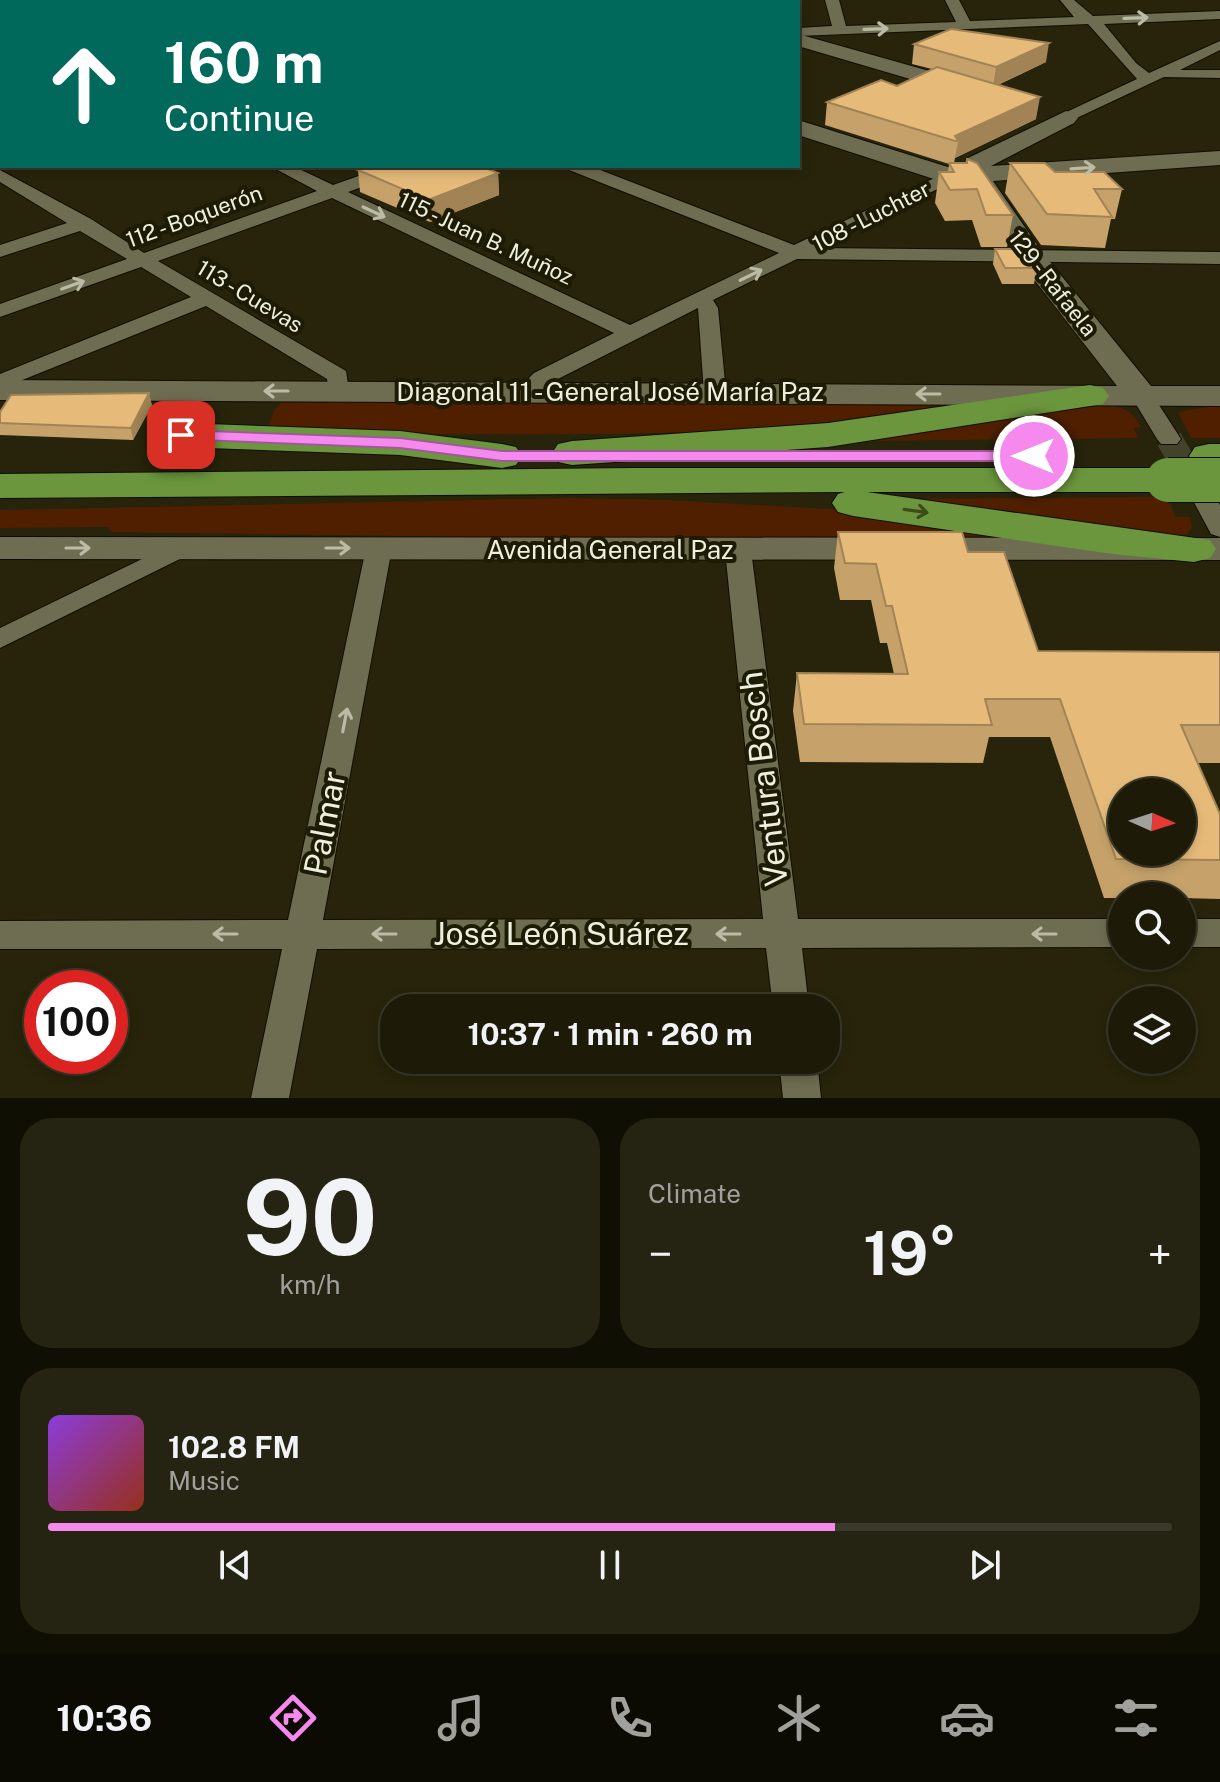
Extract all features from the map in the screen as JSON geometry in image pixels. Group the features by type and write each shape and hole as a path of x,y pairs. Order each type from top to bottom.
{"highway":[{"path":"0,504 291,484 828,435 1090,396"},
{"path":"181,435 400,443 514,464 834,501 1098,539 1211,542"},
{"path":"0,462 1192,466"},
{"path":"0,486 291,484"}],"street":[{"path":"832,0 840,30"},
{"path":"952,0 965,25"},
{"path":"1067,0 1078,16 1097,25 1130,69 1155,77 1212,74 1220,88"},
{"path":"1196,0 1216,15"},
{"path":"800,32 1216,15"},
{"path":"800,41 998,98"},
{"path":"977,169 1066,118 1220,45"},
{"path":"1038,110 1066,118"},
{"path":"800,128 949,176 977,169 1220,158"},
{"name":"115 - Juan B. Muñoz","path":"283,168 630,333"},
{"name":"112 - Boquerón","path":"0,311 397,168"},
{"path":"580,168 797,253 1220,258"},
{"name":"129 - Rafaela","path":"977,169 982,187 1032,258 1142,396"},
{"name":"108 - Luchter","path":"526,392 542,378 630,333 949,176"},
{"name":"113 - Cuevas","path":"6,184 85,223 338,376 338,391"},
{"path":"0,251 85,223"},
{"path":"0,382 207,298"},
{"path":"703,299 708,308 715,393"},
{"name":"Diagonal 11 - General José María Paz","path":"0,390 1220,396"},
{"path":"1142,396 1192,466 1211,542"},
{"name":"Avenida General Paz","path":"0,548 738,550 1211,542"},
{"name":"Palmar","path":"270,1098 379,548"},
{"path":"0,639 179,549"},
{"name":"Ventura Bosch","path":"738,550 789,994"},
{"name":"José León Suárez","path":"0,935 1108,933"},
{"path":"1196,933 1220,933"},
{"path":"799,1074 802,1098"}],"shaded area":[{"path":"281,403 999,403 850,423 700,432 392,434 266,431 275,409"},
{"path":"1208,404 1220,404 1220,438 1191,438 1178,412 1207,407"},
{"path":"1090,405 1113,406 1132,414 1141,427 1134,428 1138,438 864,441"},
{"path":"1167,497 1176,517 1190,517 1192,526 1188,534 1178,537 866,499"},
{"path":"572,498 848,510 1067,545 112,532 108,527 0,528 0,510"}],"building":[{"path":"951,29 1049,43 996,67 914,44"},
{"path":"937,67 1040,97 955,136 958,141 827,102 881,80 897,86"},
{"path":"967,159 977,163 1013,215 986,215 977,189 950,190 939,172 954,172 949,163 967,163"},
{"path":"1010,163 1045,163 1055,172 1104,172 1122,189 1094,189 1112,217 1047,214"},
{"path":"486,168 498,173 428,200 358,170"},
{"path":"995,249 1022,249 1037,268 1005,268"},
{"path":"149,393 131,428 0,423 0,412 11,395"},
{"path":"838,532 962,532 968,552 1004,552 1038,651 1220,652 1220,725 1181,725 1220,814 1220,860 1196,860 1196,778 1108,778 1108,836 1060,699 985,699 992,725 804,724 797,673 908,674 892,606 886,606 876,564 845,563"}],"tunnel":[{"path":"1169,439 1198,489"}],"route":[{"path":"181,435 360,440 502,456 1034,456"}]}
